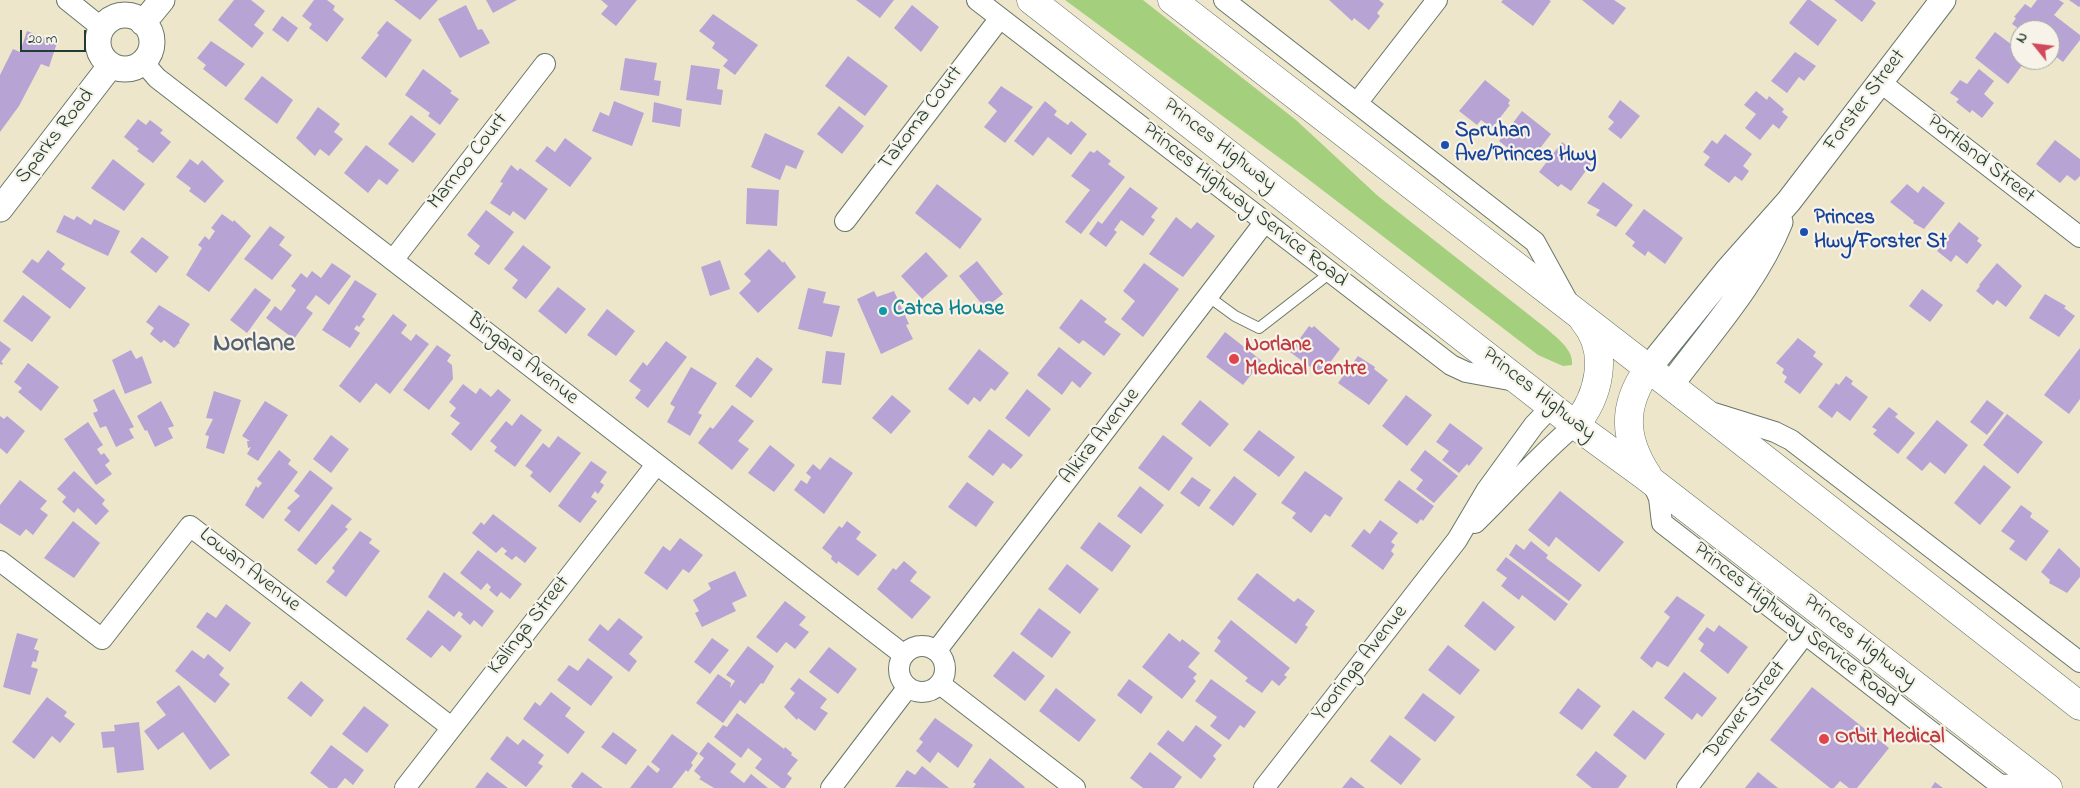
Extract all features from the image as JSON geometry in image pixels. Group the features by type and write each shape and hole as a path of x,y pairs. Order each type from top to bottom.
{"highway":[{"name":"Princes Highway","path":"1031,0 1524,383 1575,425 1652,482 2045,786"},
{"path":"1172,0 2080,706"},
{"path":"1575,425 1588,407 1594,394 1599,370 1597,345 1587,325 1577,314"},
{"path":"1552,406 1568,399 1623,387 1637,380 1648,369"},
{"path":"1648,369 1636,387 1630,405 1629,429 1638,460 1652,482"},
{"path":"1575,425 1598,411 1657,398 1670,386"}],"street":[{"path":"67,0 102,28"},
{"path":"143,23 162,0"},
{"name":"Princes Highway Service Road","path":"977,0 1264,223 1454,367 1524,383"},
{"path":"1224,0 1535,242 1559,289 1577,314"},
{"path":"1357,103 1438,0"},
{"name":"Forster Street","path":"1648,369 1788,201 1943,0"},
{"path":"121,16 137,18 143,23 151,38 148,56 143,62 127,69 111,65 100,52 99,36 102,28 114,18 121,16"},
{"name":"Takoma Court","path":"845,220 1000,18"},
{"name":"Bingara Avenue","path":"143,62 157,78 904,655"},
{"name":"Marnoo Court","path":"393,260 545,64"},
{"name":"Sparks Road","path":"0,209 111,65"},
{"name":"Portland Street","path":"1880,82 2080,237"},
{"name":"Forster Street","path":"1670,386 1758,267 1788,201"},
{"name":"Alkira Avenue","path":"937,650 1264,223"},
{"name":"Yooringa Avenue","path":"1264,788 1457,540 1486,491 1534,425 1552,406"},
{"path":"1700,409 1775,432 1791,440 2080,662"},
{"name":"Yooringa Avenue","path":"1457,540 1508,491 1544,451 1575,425"},
{"name":"Kalinga Street","path":"405,788 656,464"},
{"name":"Princes Highway Service Road","path":"1652,482 1659,498 1662,523 2000,785 2045,786"},
{"name":"Lowan Avenue","path":"0,561 102,639 190,526 451,727"},
{"name":"Denver Street","path":"1687,788 1805,634"},
{"path":"921,645 937,650 945,664 945,673 940,684 934,689 923,692 908,687 903,681 899,670 904,655 910,649 921,645"},
{"path":"940,684 1075,788"},
{"path":"831,788 908,687"}],"lane":[{"path":"1208,297 1235,316 1259,328 1330,273"}],"green space":[{"path":"1065,0 1143,0 1296,120 1378,196 1560,340 1568,349 1572,365 1563,366 1538,355 1304,176"}],"building":[{"path":"234,0 251,0 265,11 254,25 264,33 252,48 218,20"},
{"path":"314,0 327,0 335,6 333,10 344,19 327,42 309,28 312,24 302,16"},
{"path":"394,0 438,0 420,20"},
{"path":"486,0 517,0 493,13"},
{"path":"601,0 637,0 616,26 601,14 608,6"},
{"path":"856,0 894,0 880,18"},
{"path":"1329,0 1379,0 1384,4 1377,13 1380,16 1369,30 1354,18 1352,21"},
{"path":"1503,0 1551,1 1533,26 1501,2"},
{"path":"1582,0 1614,0 1626,8 1613,25"},
{"path":"1807,0 1810,0 1837,20 1818,46 1789,23"},
{"path":"1834,0 1872,0 1876,3 1862,22"},
{"path":"2037,0 2059,0 2064,3 2054,15 2080,35 2080,40 2063,62 2060,60 2060,20 2015,20 2016,18 2014,17 2025,4 2031,8"},
{"path":"2069,0 2080,0 2080,6 2079,7"},
{"path":"466,5 478,30 482,29 490,43 460,58 438,19"},
{"path":"912,5 939,27 921,52 894,28"},
{"path":"713,14 758,45 735,75 723,66 728,60 712,48 715,43 699,31"},
{"path":"282,16 298,28 288,42 272,30"},
{"path":"387,21 412,40 386,78 361,58 379,35 377,33"},
{"path":"27,31 57,43 49,67 41,64 19,106 0,132 0,75 13,49 20,52"},
{"path":"1995,32 2010,43 2010,70 2018,70 2008,84 1975,58"},
{"path":"211,41 245,64 226,87 203,69 206,65 197,58"},
{"path":"1795,52 1816,66 1804,81 1799,77 1787,93 1771,81"},
{"path":"848,56 888,86 865,116 825,86"},
{"path":"625,58 657,63 654,80 661,81 659,96 620,90"},
{"path":"691,65 720,69 717,89 723,90 721,105 686,100"},
{"path":"423,69 452,91 450,93 459,99 440,125 428,116 430,113 405,95"},
{"path":"1979,69 1994,81 1984,94 1994,103 1982,118 1972,110 1970,113 1956,102 1959,99 1950,93 1960,80 1967,84"},
{"path":"262,76 293,100 277,124 244,99"},
{"path":"1485,80 1510,100 1508,104 1510,105 1492,128 1481,120 1477,125 1459,111"},
{"path":"1001,86 1033,107 1005,143 984,127 997,111 988,103"},
{"path":"1756,91 1767,100 1769,96 1784,109 1782,112 1788,117 1779,129 1773,124 1760,140 1745,128 1756,114 1744,105"},
{"path":"1620,100 1640,116 1621,139 1608,129 1614,122 1608,117"},
{"path":"614,101 644,113 632,146 592,131 600,112 609,116"},
{"path":"1045,101 1057,111 1054,115 1068,125 1071,121 1087,134 1071,155 1048,137 1033,156 1014,141"},
{"path":"654,102 682,109 680,127 652,122"},
{"path":"839,106 864,126 842,154 817,134"},
{"path":"318,107 340,124 334,132 343,139 329,156 320,149 315,156 296,138"},
{"path":"1522,111 1551,134 1531,160 1522,153 1519,157 1499,141"},
{"path":"411,115 436,134 413,163 388,144"},
{"path":"138,119 146,125 150,120 163,130 160,133 171,142 153,163 137,151 139,149 124,137"},
{"path":"765,133 804,151 796,169 786,165 780,180 751,167"},
{"path":"1725,134 1752,154 1743,166 1749,171 1742,181 1735,176 1729,183 1704,165 1710,157 1703,152 1712,140 1717,144"},
{"path":"565,138 592,158 570,187 535,161 547,146 555,152"},
{"path":"2055,140 2080,159 2080,176 2075,181 2067,175 2060,183 2036,164"},
{"path":"1562,142 1591,164 1571,191 1561,184 1558,187 1539,172"},
{"path":"366,145 399,170 387,185 379,179 368,193 344,173"},
{"path":"1097,150 1111,161 1108,164 1125,177 1081,234 1065,222 1090,190 1071,176 1090,151 1094,153"},
{"path":"113,159 145,184 124,211 91,188"},
{"path":"190,159 198,165 202,160 224,181 205,203 189,191 191,188 176,177"},
{"path":"511,165 518,171 520,168 548,189 525,220 513,211 510,216 490,203 503,183 500,182"},
{"path":"1603,182 1633,205 1616,227 1596,215 1600,210 1587,203"},
{"path":"937,184 982,219 960,249 915,213"},
{"path":"1907,184 1918,193 1923,186 1945,203 1924,229 1913,223 1914,221 1890,202"},
{"path":"1130,187 1158,208 1151,217 1155,220 1143,236 1121,220 1114,230 1117,232 1106,247 1089,234 1098,221 1102,224"},
{"path":"747,188 779,190 777,226 746,224"},
{"path":"1644,209 1683,238 1665,264 1648,251 1645,256 1632,246 1635,242 1625,234"},
{"path":"486,210 514,232 489,265 474,254 480,246 467,235"},
{"path":"222,214 233,222 234,220 251,236 209,292 186,275 202,248 198,245 205,236 209,240 215,231 211,228"},
{"path":"64,215 74,220 77,216 91,225 94,219 120,231 108,256 56,232"},
{"path":"1176,217 1191,229 1197,222 1215,236 1183,277 1149,254"},
{"path":"1959,222 1979,238 1977,241 1982,245 1967,264 1956,255 1951,262 1937,251"},
{"path":"270,226 285,237 279,245 292,255 272,280 244,259"},
{"path":"142,237 169,257 156,273 130,252"},
{"path":"523,245 551,267 526,299 512,288 518,280 504,269"},
{"path":"769,249 783,263 784,261 796,277 758,313 739,293 751,281 744,274"},
{"path":"48,250 65,264 61,269 86,288 70,309 22,272 32,259 38,263"},
{"path":"926,252 948,276 922,299 901,276"},
{"path":"720,260 730,289 710,296 701,267"},
{"path":"977,261 1003,294 985,308 959,276"},
{"path":"332,263 351,276 329,305 316,295 306,308 313,313 294,339 266,318 275,306 281,311 296,290 291,286 301,273 307,278 312,271 321,278"},
{"path":"1144,263 1179,289 1143,337 1121,319 1135,301 1123,291"},
{"path":"1997,263 2022,286 2006,307 1997,300 1993,305 1976,291"},
{"path":"355,280 377,294 362,317 365,319 359,327 357,325 354,329 360,333 350,348 322,330"},
{"path":"558,287 586,309 566,334 538,311"},
{"path":"255,288 271,300 247,333 230,320"},
{"path":"808,288 826,292 823,303 840,306 832,337 798,329"},
{"path":"1922,289 1943,305 1930,322 1909,306"},
{"name":"Catca House","path":"874,291 877,297 894,291 909,324 906,325 913,339 881,354 857,299"},
{"path":"2045,294 2066,306 2064,308 2075,316 2059,337 2029,318"},
{"path":"23,295 51,317 32,342 3,321"},
{"path":"1081,299 1107,319 1104,322 1121,334 1104,356 1083,340 1079,344 1059,328"},
{"path":"159,305 190,324 179,341 180,344 174,348 164,340 161,343 150,334 154,328 146,322"},
{"path":"607,309 635,331 616,356 587,335"},
{"path":"393,314 407,325 401,333 411,341 416,334 429,344 390,394 376,383 360,403 339,386"},
{"path":"1309,326 1312,328 1314,326 1340,349 1321,375 1290,352"},
{"name":"Norlane Medical Centre","path":"1225,332 1262,361 1243,385 1206,357"},
{"path":"1798,338 1816,352 1813,356 1823,364 1800,394 1784,382 1787,377 1782,373 1784,369 1776,363"},
{"path":"0,341 11,349 1,362 3,363 2,365 0,364"},
{"path":"666,341 687,357 648,408 635,398 641,390 629,381 643,362 647,366"},
{"path":"437,345 451,355 447,361 452,365 453,379 429,410 403,390"},
{"path":"1059,347 1092,373 1080,388 1072,381 1062,395 1037,375"},
{"path":"2080,348 2080,399 2069,414 2044,395"},
{"path":"979,349 1009,373 995,391 991,388 980,402 974,397 968,405 948,389"},
{"path":"131,350 136,359 142,356 152,383 125,394 112,360"},
{"path":"826,351 845,353 841,385 822,383"},
{"path":"1358,356 1375,367 1374,369 1388,380 1369,405 1338,383"},
{"path":"757,357 773,369 751,398 735,386"},
{"path":"28,363 59,387 41,411 18,392 22,388 14,382"},
{"path":"691,367 717,383 698,413 702,415 690,436 667,422 675,407 670,404"},
{"path":"1846,376 1853,381 1851,384 1868,397 1850,421 1837,411 1832,418 1818,407 1836,383 1839,385"},
{"path":"463,384 476,394 480,388 491,397 498,389 511,400 471,451 451,434 460,423 450,416 456,408 449,402"},
{"path":"114,389 134,427 129,429 134,438 116,447 106,426 100,428 93,413 98,411 93,400"},
{"path":"1027,389 1051,409 1029,437 1005,418"},
{"path":"214,391 241,400 224,454 206,448 209,436 205,435 213,419 206,418"},
{"path":"892,395 911,411 891,434 872,418"},
{"path":"1406,395 1432,415 1407,446 1382,426"},
{"path":"1200,400 1229,424 1210,447 1181,424"},
{"path":"1987,400 2004,413 1987,435 1970,422"},
{"path":"161,401 174,426 168,428 173,438 155,447 147,430 145,431 137,416"},
{"path":"265,401 288,415 258,461 247,454 251,447 248,448 247,441 250,441 242,436"},
{"path":"732,405 754,421 738,441 749,449 732,470 698,443 710,427 713,429"},
{"path":"1889,407 1898,414 1895,417 1915,433 1898,454 1873,434 1877,430 1872,427"},
{"path":"521,414 542,430 515,467 494,451 497,447 490,441 506,421 512,426"},
{"path":"2007,414 2043,442 2018,474 1983,445"},
{"path":"0,416 4,419 7,416 25,431 7,454 0,448"},
{"path":"1937,420 1968,445 1945,474 1930,462 1922,471 1906,458"},
{"path":"88,422 103,445 97,449 101,455 104,453 110,461 105,465 112,474 96,485 64,439"},
{"path":"1450,423 1483,448 1469,466 1467,464 1459,473 1442,460 1449,451 1436,442"},
{"path":"989,429 1023,455 1011,469 1003,463 993,476 968,457"},
{"path":"1259,430 1295,457 1279,477 1243,450"},
{"path":"331,435 349,449 331,473 313,459"},
{"path":"1163,435 1193,458 1169,491 1138,468"},
{"path":"558,436 581,453 550,493 530,476 533,472 525,466 543,443 549,448"},
{"path":"770,445 795,465 774,492 748,473"},
{"path":"279,450 291,460 288,464 298,472 263,519 245,505 256,486 258,488 262,483 257,479"},
{"path":"1425,450 1458,476 1434,503 1416,489 1423,480 1410,470"},
{"path":"830,457 853,473 824,514 794,490 801,480 807,484 811,477 806,473 813,464 820,470"},
{"path":"591,461 607,472 600,482 604,485 598,494 595,491 591,497 597,501 580,523 558,506"},
{"path":"1984,465 2011,487 1980,525 1954,503"},
{"path":"310,470 333,488 299,532 284,520 291,511 287,508 300,496 294,491"},
{"path":"74,471 105,500 102,504 109,511 96,525 78,508 74,513 62,502 66,497 57,489"},
{"path":"1305,471 1343,498 1330,517 1325,514 1311,533 1292,518 1296,513 1281,503"},
{"path":"1234,476 1257,494 1233,526 1209,508"},
{"path":"1192,477 1211,490 1199,507 1180,493"},
{"path":"20,480 47,501 40,509 48,515 33,535 26,529 20,536 0,523 0,505"},
{"path":"1399,480 1434,506 1423,521 1421,519 1417,524 1384,500"},
{"path":"967,482 994,502 976,527 948,507"},
{"path":"1140,486 1164,505 1141,534 1117,516"},
{"path":"1560,491 1624,542 1599,572 1556,537 1549,547 1528,530"},
{"path":"332,504 352,519 345,527 348,529 316,565 297,550"},
{"path":"2021,505 2032,513 2030,517 2049,531 2026,561 2009,549 2015,541 2001,531"},
{"path":"493,514 537,548 525,563 516,556 512,560 504,554 507,551 502,547 496,553 472,533 481,522 484,525"},
{"path":"1380,520 1398,533 1391,542 1395,545 1391,551 1394,554 1383,570 1351,546 1364,529 1370,534"},
{"path":"73,521 100,543 74,578 44,558"},
{"path":"847,521 861,532 856,539 877,555 858,576 838,561 837,564 831,559 832,556 822,548 839,526 842,528"},
{"path":"1099,522 1131,546 1112,572 1080,548"},
{"path":"360,531 372,539 369,543 380,551 346,597 326,582 335,571 332,568"},
{"path":"680,538 703,555 689,573 683,569 667,590 644,573 663,546 670,551"},
{"path":"1531,541 1548,555 1546,558 1582,585 1569,601 1509,555 1516,544 1524,550"},
{"path":"2059,548 2080,568 2080,577 2067,593 2049,583 2050,580 2041,572"},
{"path":"478,550 522,584 510,599 501,592 497,597 489,590 491,587 487,583 481,590 460,573"},
{"path":"1506,557 1568,604 1555,621 1522,595 1519,600 1501,586 1507,578 1496,570"},
{"path":"904,561 917,572 910,581 931,597 912,619 877,589 893,568 896,570"},
{"path":"1067,564 1099,589 1080,614 1048,589"},
{"path":"735,571 747,596 732,603 736,611 702,627 695,613 699,611 693,600 711,589 708,583"},
{"path":"444,572 494,611 482,627 474,620 470,625 461,617 463,614 459,611 454,617 428,597"},
{"path":"1257,573 1294,602 1298,598 1315,611 1305,625 1308,627 1296,644 1237,599"},
{"path":"1677,596 1705,615 1668,667 1657,661 1652,668 1640,658 1670,617 1664,612"},
{"path":"785,601 806,617 799,625 809,632 795,649 786,642 777,653 756,637"},
{"path":"1483,601 1515,627 1495,651 1464,626"},
{"path":"226,604 251,623 230,652 196,627 207,612 216,618"},
{"path":"1039,608 1071,632 1052,658 1020,634"},
{"path":"428,610 462,636 450,652 442,645 431,658 406,639"},
{"path":"619,618 643,637 629,654 637,661 629,672 588,640 600,624 608,631"},
{"path":"1231,620 1290,668 1284,675 1287,677 1279,686 1272,680 1262,693 1245,681 1248,678 1214,651 1221,641 1217,638"},
{"path":"1719,625 1748,647 1728,674 1700,651 1704,644 1698,639 1707,627 1714,632"},
{"path":"17,633 38,639 34,649 39,651 36,662 33,661 31,667 38,669 30,695 3,687"},
{"path":"1169,633 1180,642 1182,639 1200,653 1188,667 1197,674 1193,678 1196,681 1182,699 1142,667"},
{"path":"712,638 729,650 710,674 694,662"},
{"path":"1448,645 1480,670 1460,695 1428,670"},
{"path":"748,646 774,666 763,684 761,683 745,704 740,700 723,723 696,703 718,674 731,683 730,688 735,681 726,675"},
{"path":"829,647 857,669 838,694 809,672"},
{"path":"192,650 204,659 208,654 224,668 219,675 230,684 215,703 175,671"},
{"path":"1013,651 1045,676 1025,701 993,676"},
{"path":"588,658 613,677 591,706 557,680 569,665 578,671"},
{"path":"1684,672 1717,698 1702,717 1697,713 1692,720 1664,698"},
{"path":"799,678 827,699 820,708 828,713 815,731 798,718 797,720 784,707 795,693 790,689"},
{"path":"1129,679 1153,697 1141,714 1117,695"},
{"path":"1211,679 1256,712 1244,728 1240,725 1229,740 1210,726 1217,717 1195,701"},
{"path":"301,681 324,700 311,717 287,698"},
{"path":"179,685 230,755 210,770 183,732 158,750 144,731 166,715 156,702"},
{"name":"Orbit Medical","path":"1812,687 1889,748 1857,788 1849,788 1840,781 1834,788 1830,788 1770,740"},
{"path":"1056,688 1096,720 1079,742 1039,711"},
{"path":"1578,688 1601,706 1582,730 1559,713"},
{"path":"551,692 571,708 565,716 585,732 568,754 523,719 535,702 540,706"},
{"path":"1423,693 1455,717 1435,742 1404,718"},
{"path":"47,697 67,712 64,716 75,724 60,743 52,736 34,759 12,742"},
{"path":"364,706 389,725 367,753 342,734"},
{"path":"1633,710 1665,734 1645,760 1613,735"},
{"path":"737,713 784,749 785,747 798,760 787,774 792,778 785,788 781,788 755,768 762,759 748,748 741,758 714,737 723,725 727,727"},
{"path":"935,718 973,745 958,768 938,752 930,763 916,751 923,742 919,739"},
{"path":"139,722 144,770 117,773 114,747 103,748 101,732 115,731 114,725"},
{"path":"1196,725 1222,745 1213,756 1216,759 1201,779 1157,744 1168,730 1183,742"},
{"path":"613,732 637,750 626,765 601,747"},
{"path":"672,734 698,753 691,763 693,765 688,772 686,770 672,788 630,788 648,765 657,773 659,771 660,769 651,762"},
{"path":"1390,735 1421,759 1401,785 1370,761"},
{"path":"507,736 518,745 523,739 544,755 538,763 543,766 526,787 490,759"},
{"path":"708,742 736,764 730,772 744,783 751,774 768,788 714,788 699,779 701,777 694,771 704,758 699,754"},
{"path":"331,745 364,770 353,785 345,778 337,788 329,788 310,773"},
{"path":"1596,751 1627,776 1618,788 1592,788 1576,775"},
{"path":"1150,752 1182,777 1174,788 1143,788 1130,778"},
{"path":"990,758 1025,787 973,788 976,784 973,782"},
{"path":"922,766 949,788 895,787 907,770 915,775"},
{"path":"487,772 508,788 475,788"},
{"path":"582,772 603,788 573,788 571,786"},
{"path":"1758,772 1778,788 1745,788"},
{"path":"1351,777 1365,788 1342,788"},
{"path":"1935,782 1943,788 1931,788"}],"place":[{"name":"Spruhan Ave/Princes Hwy","path":"1445,145"},
{"name":"Princes Hwy/Forster St","path":"1804,232"},
{"name":"Catca House","path":"883,311"},
{"name":"Norlane Medical Centre","path":"1234,359"},
{"name":"Orbit Medical","path":"1824,739"}],"district":[{"name":"Norlane","path":"254,346"}]}
